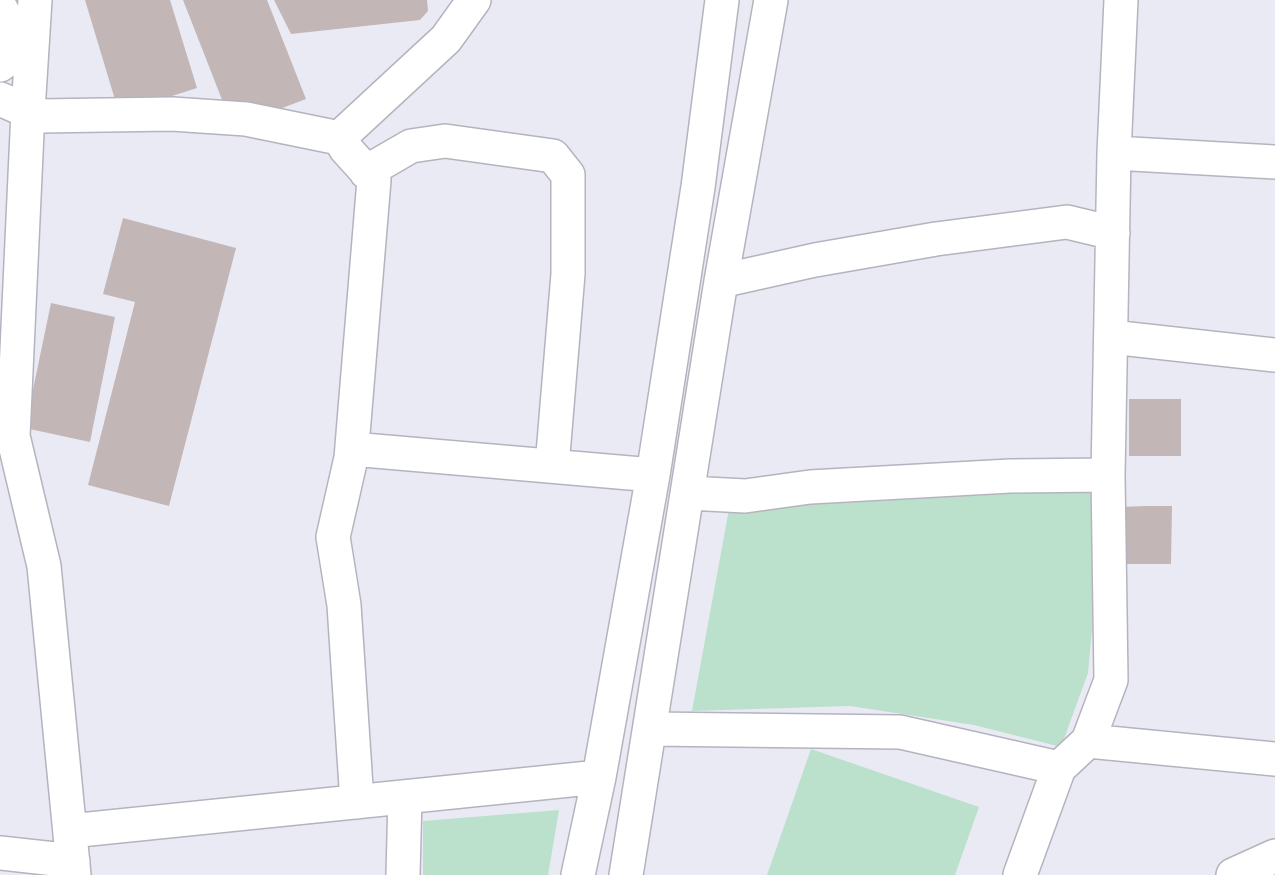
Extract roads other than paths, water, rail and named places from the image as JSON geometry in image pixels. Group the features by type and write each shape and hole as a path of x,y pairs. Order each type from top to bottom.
{"street":[{"path":"35,0 14,105 13,436 44,566 72,856"},
{"path":"339,138 446,39 474,0"},
{"path":"578,875 599,777 653,475 698,187 722,0"},
{"path":"626,875 721,281 771,0"},
{"path":"1020,875 1059,768 1088,741 1111,680 1108,475 1114,153 1121,0"},
{"path":"0,7 6,18 4,62 0,65"},
{"path":"14,105 39,116 172,114 246,119 339,138 374,180 352,448 333,537 344,605 357,802"},
{"path":"366,172 411,146 445,141 553,156 568,175 568,274 552,466"},
{"path":"1114,153 1275,162"},
{"path":"721,281 826,258 936,239 1067,222 1113,233"},
{"path":"1111,337 1275,356"},
{"path":"352,448 653,475"},
{"path":"688,493 745,496 810,487 1010,476 1108,475"},
{"path":"650,729 900,732 1059,768"},
{"path":"1088,741 1275,759"},
{"path":"0,853 72,856 357,802 599,777"},
{"path":"403,875 405,797"},
{"path":"1233,875 1275,856"}]}
